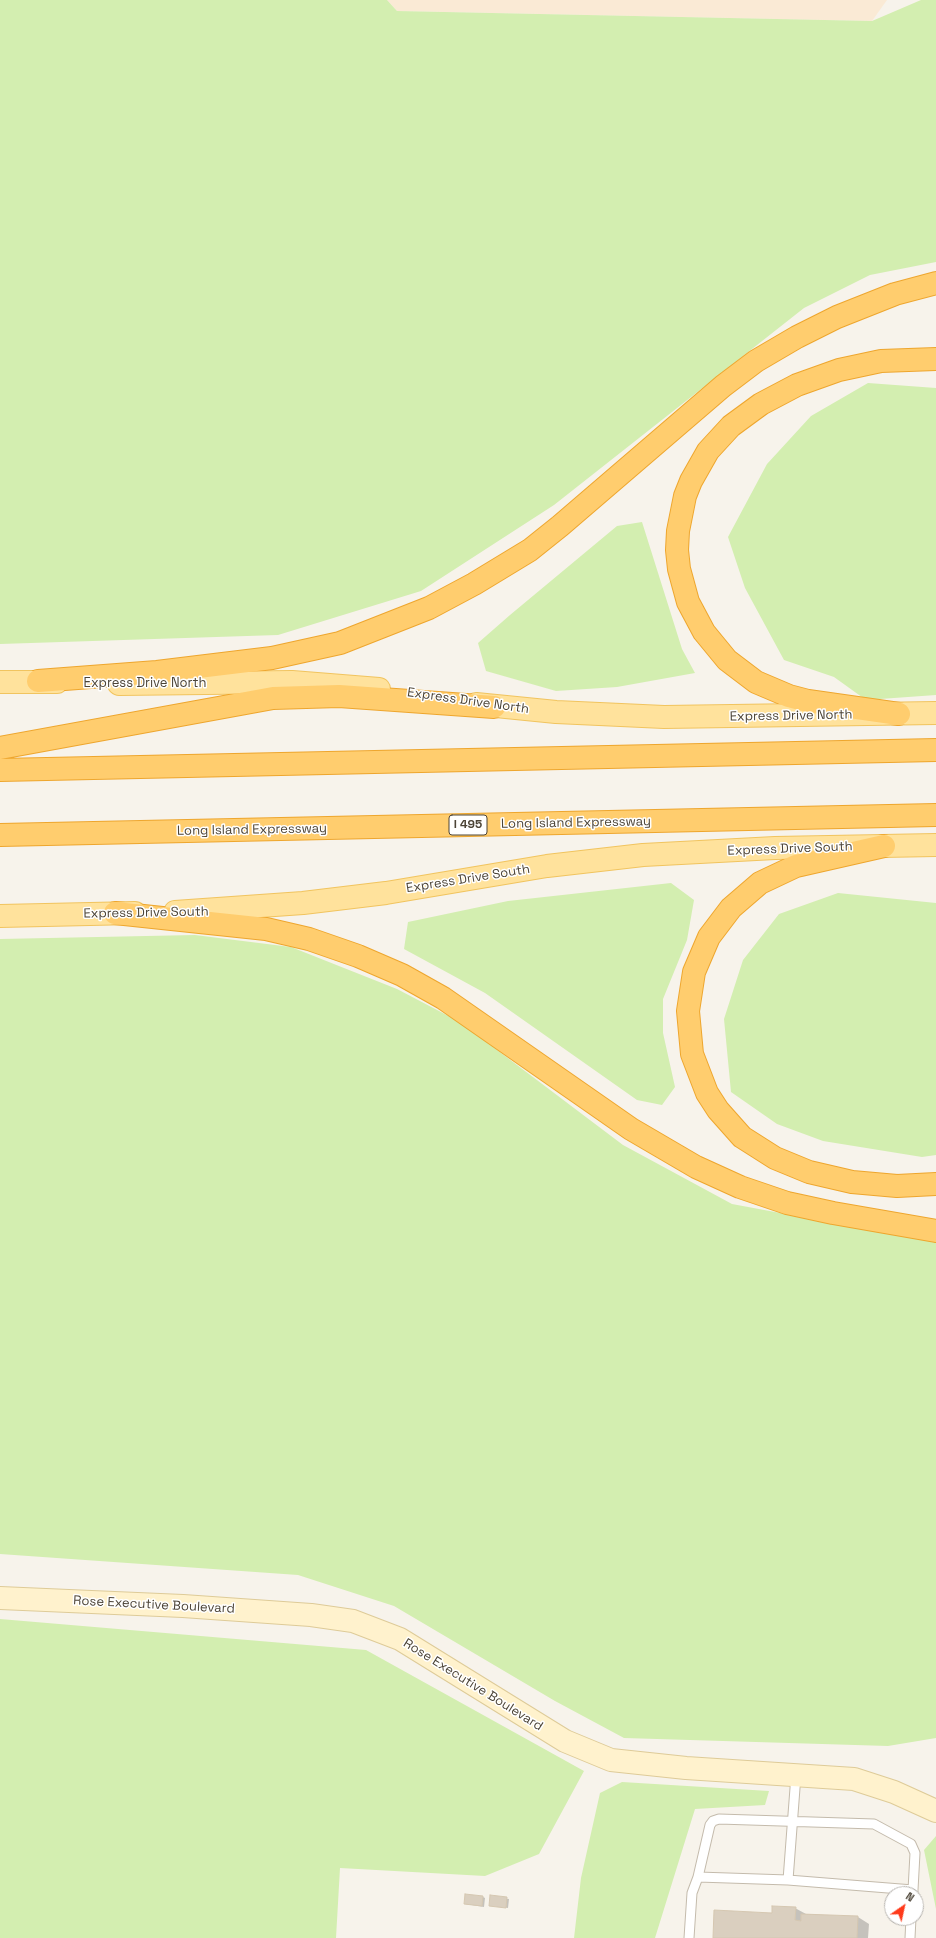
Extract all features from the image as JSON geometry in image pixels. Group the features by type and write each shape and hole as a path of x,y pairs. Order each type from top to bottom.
{"highway":[{"path":"38,682 157,672 250,662 278,657 340,643 428,608 474,584 530,550 723,386 756,361 837,316 895,294 936,283"},
{"path":"899,714 808,701 789,696 756,682 727,660 704,632 688,602 679,569 677,550 678,531 681,512 687,491 708,451 731,426 761,404 797,385 839,370 881,361 936,359"},
{"path":"0,748 273,698 339,696 494,707"},
{"path":"0,770 936,750"},
{"name":"Long Island Expressway","path":"0,835 936,815"},
{"path":"884,846 796,866 760,883 745,895 719,922 701,953 694,972 690,991 688,1011 692,1054 707,1093 730,1124 758,1149 808,1172 852,1182 897,1186 936,1184"},
{"path":"115,914 266,928 309,939 358,956 402,975 443,998 631,1129 696,1167 746,1189 787,1203 833,1213 936,1231"}],"main road":[{"name":"Express Drive North","path":"0,682 102,684 292,682 331,684 410,693 494,707 564,713 664,717 936,713"},
{"name":"Express Drive South","path":"0,916 211,911 303,903 386,893 547,866 643,856 774,848 936,845"}],"street":[{"name":"Rose Executive Boulevard","path":"0,1598 183,1606 312,1615 353,1621 400,1639 565,1741 611,1760 686,1768 854,1779 894,1792 936,1811"}],"lane":[{"path":"788,1880 796,1775"},
{"path":"689,1938 692,1893 698,1877 710,1825 713,1821 719,1819 793,1820 874,1824 911,1844 915,1854 913,1886"},
{"path":"698,1877 788,1880 884,1889"},
{"path":"910,1938 911,1926"}],"shaded area":[{"path":"387,0 887,0 872,21 397,11"}],"green space":[{"path":"0,0 387,0 397,11 872,21 921,0 936,0 936,262 870,275 804,308 554,505 421,591 278,635 0,644"},
{"path":"868,383 936,388 936,695 866,700 834,677 784,660 745,588 728,537 767,464 811,416"},
{"path":"642,522 682,649 695,673 617,687 556,691 486,671 478,643 617,526"},
{"path":"671,883 694,900 687,940 663,999 663,1033 675,1087 662,1105 637,1100 485,993 404,949 408,922 508,901"},
{"path":"838,893 936,903 936,1155 922,1157 823,1141 777,1124 731,1092 724,1019 743,960 779,914"},
{"path":"195,935 291,947 397,989 460,1022 623,1145 732,1204 936,1242 936,1738 888,1746 624,1738 555,1701 394,1606 298,1575 0,1554 0,939"},
{"path":"0,1619 366,1650 584,1771 539,1854 485,1876 340,1868 336,1938 0,1938"},
{"path":"622,1782 769,1791 765,1805 695,1809 655,1938 574,1938 581,1878 600,1793"},
{"path":"936,1836 936,1909 924,1850"}],"building":[{"path":"465,1894 483,1896 482,1906 464,1904"},
{"path":"490,1895 507,1897 506,1908 489,1906"},
{"path":"772,1906 796,1907 795,1920 801,1921 801,1914 858,1916 857,1938 713,1938 714,1910 772,1913"}]}
